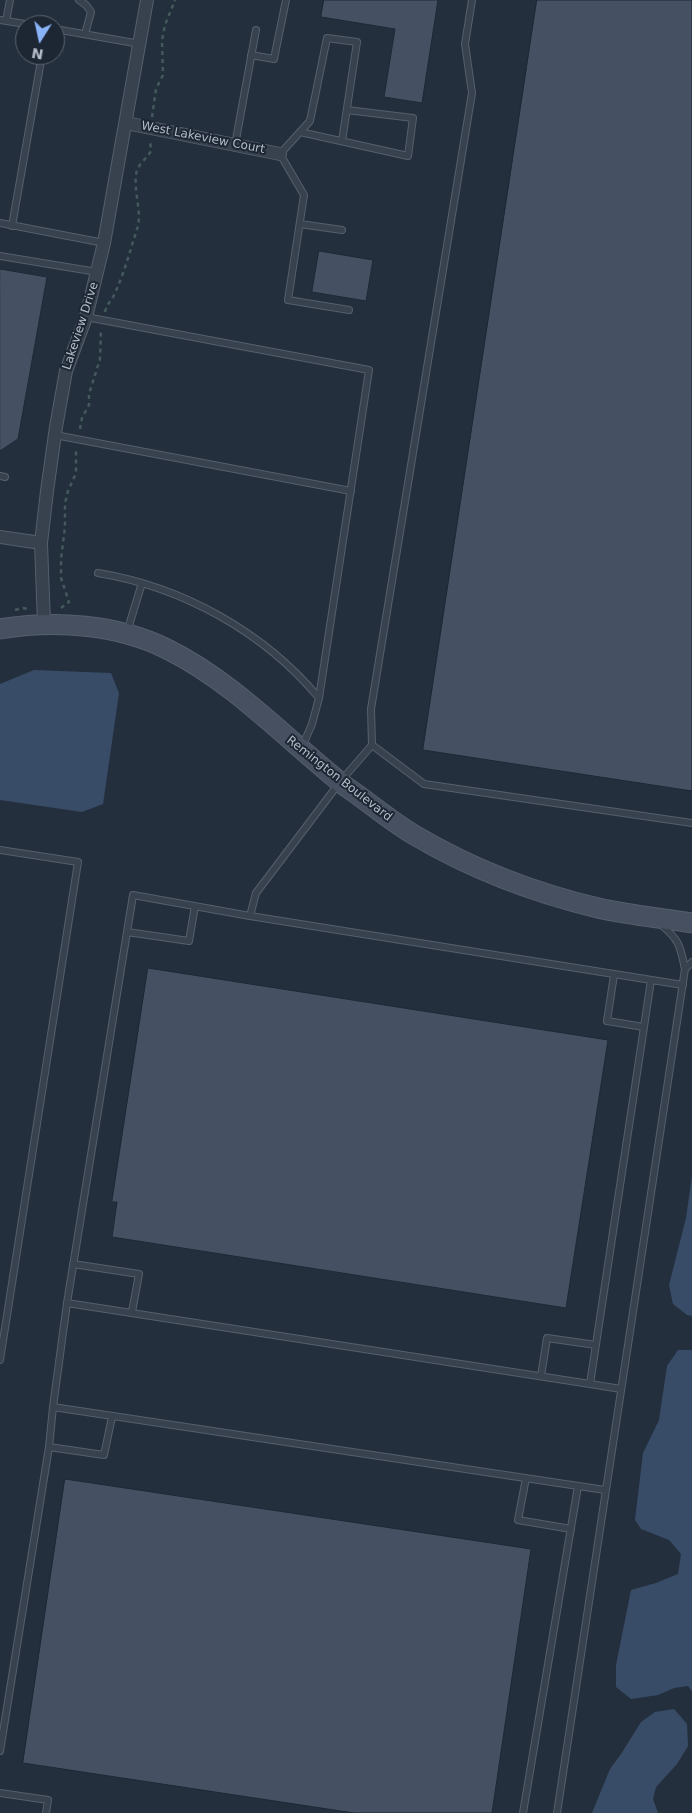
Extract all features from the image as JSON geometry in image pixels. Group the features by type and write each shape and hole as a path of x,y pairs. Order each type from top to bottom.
{"street":[{"name":"Lakeview Drive","path":"44,624 41,543 55,434 66,371 86,317 98,272 147,0"},
{"name":"West Lakeview Court","path":"126,123 280,154"},
{"path":"0,536 41,543"},
{"name":"Remington Boulevard","path":"0,629 44,624 80,626 127,635 166,648 206,672 340,782 389,819 417,837 490,873 528,888 599,908 692,923"}],"lane":[{"path":"3,20 10,0"},
{"path":"79,0 91,12 86,34"},
{"path":"251,55 274,60 286,0"},
{"path":"250,916 256,893 340,782 372,745 371,709 472,93 465,44 472,0"},
{"path":"235,145 256,30"},
{"path":"65,31 140,44"},
{"path":"342,141 357,42 327,38 310,121 280,154 304,195 288,300 349,310"},
{"path":"12,226 40,65"},
{"path":"300,132 408,156 413,118 347,110"},
{"path":"0,223 104,243"},
{"path":"300,224 342,230"},
{"path":"0,256 98,272"},
{"path":"86,317 369,370 319,698 312,724 301,749"},
{"path":"55,434 350,491"},
{"path":"98,573 122,577 174,593 218,615 262,645 301,676 319,698"},
{"path":"127,635 142,583"},
{"path":"372,745 424,784 692,823"},
{"path":"0,850 78,862 0,1360"},
{"path":"0,1751 49,1447 73,1264 133,895 250,916 683,985"},
{"path":"127,932 189,941 195,906"},
{"path":"557,1813 685,970 681,949 674,935 651,917"},
{"path":"685,970 692,962"},
{"path":"614,975 607,1021 644,1027"},
{"path":"590,1384 651,980"},
{"path":"73,1264 139,1274 132,1312"},
{"path":"67,1303 621,1389"},
{"path":"542,1376 547,1338 596,1345"},
{"path":"53,1407 606,1490"},
{"path":"49,1447 104,1455 112,1417"},
{"path":"526,1478 518,1520 571,1529"},
{"path":"523,1813 578,1486"},
{"path":"0,1793 48,1800 46,1813"}],"path":[{"path":"105,313 107,304 113,298 125,269 138,228 137,171 141,163 151,152 149,146 156,89 163,75 162,40 165,24 175,0"},
{"path":"79,436 82,418 89,405 89,394 100,359 102,323"},
{"path":"62,608 69,602 61,578 65,503 76,473 77,446"}],"water":[{"path":"34,670 111,673 119,693 103,804 82,812 0,800 0,684"},
{"path":"692,1176 692,1316 687,1315 673,1304 669,1285 686,1218"},
{"path":"678,1350 692,1350 692,1691 688,1686 674,1688 658,1695 631,1699 616,1687 616,1665 631,1590 678,1574 681,1554 669,1540 641,1529 635,1520 643,1453 659,1420 667,1366"},
{"path":"674,1709 687,1724 688,1746 677,1764 656,1787 653,1799 658,1813 592,1813 610,1769 641,1722 655,1712"}],"building":[{"path":"324,0 438,0 422,103 384,97 395,29 321,17"},
{"path":"537,0 692,0 692,791 423,750"},
{"path":"319,251 373,260 366,301 312,292"},
{"path":"0,269 47,277 18,439 0,451"},
{"path":"148,968 608,1040 566,1308 112,1237 117,1202 112,1202"},
{"path":"65,1479 531,1549 492,1813 354,1813 23,1763"}]}
